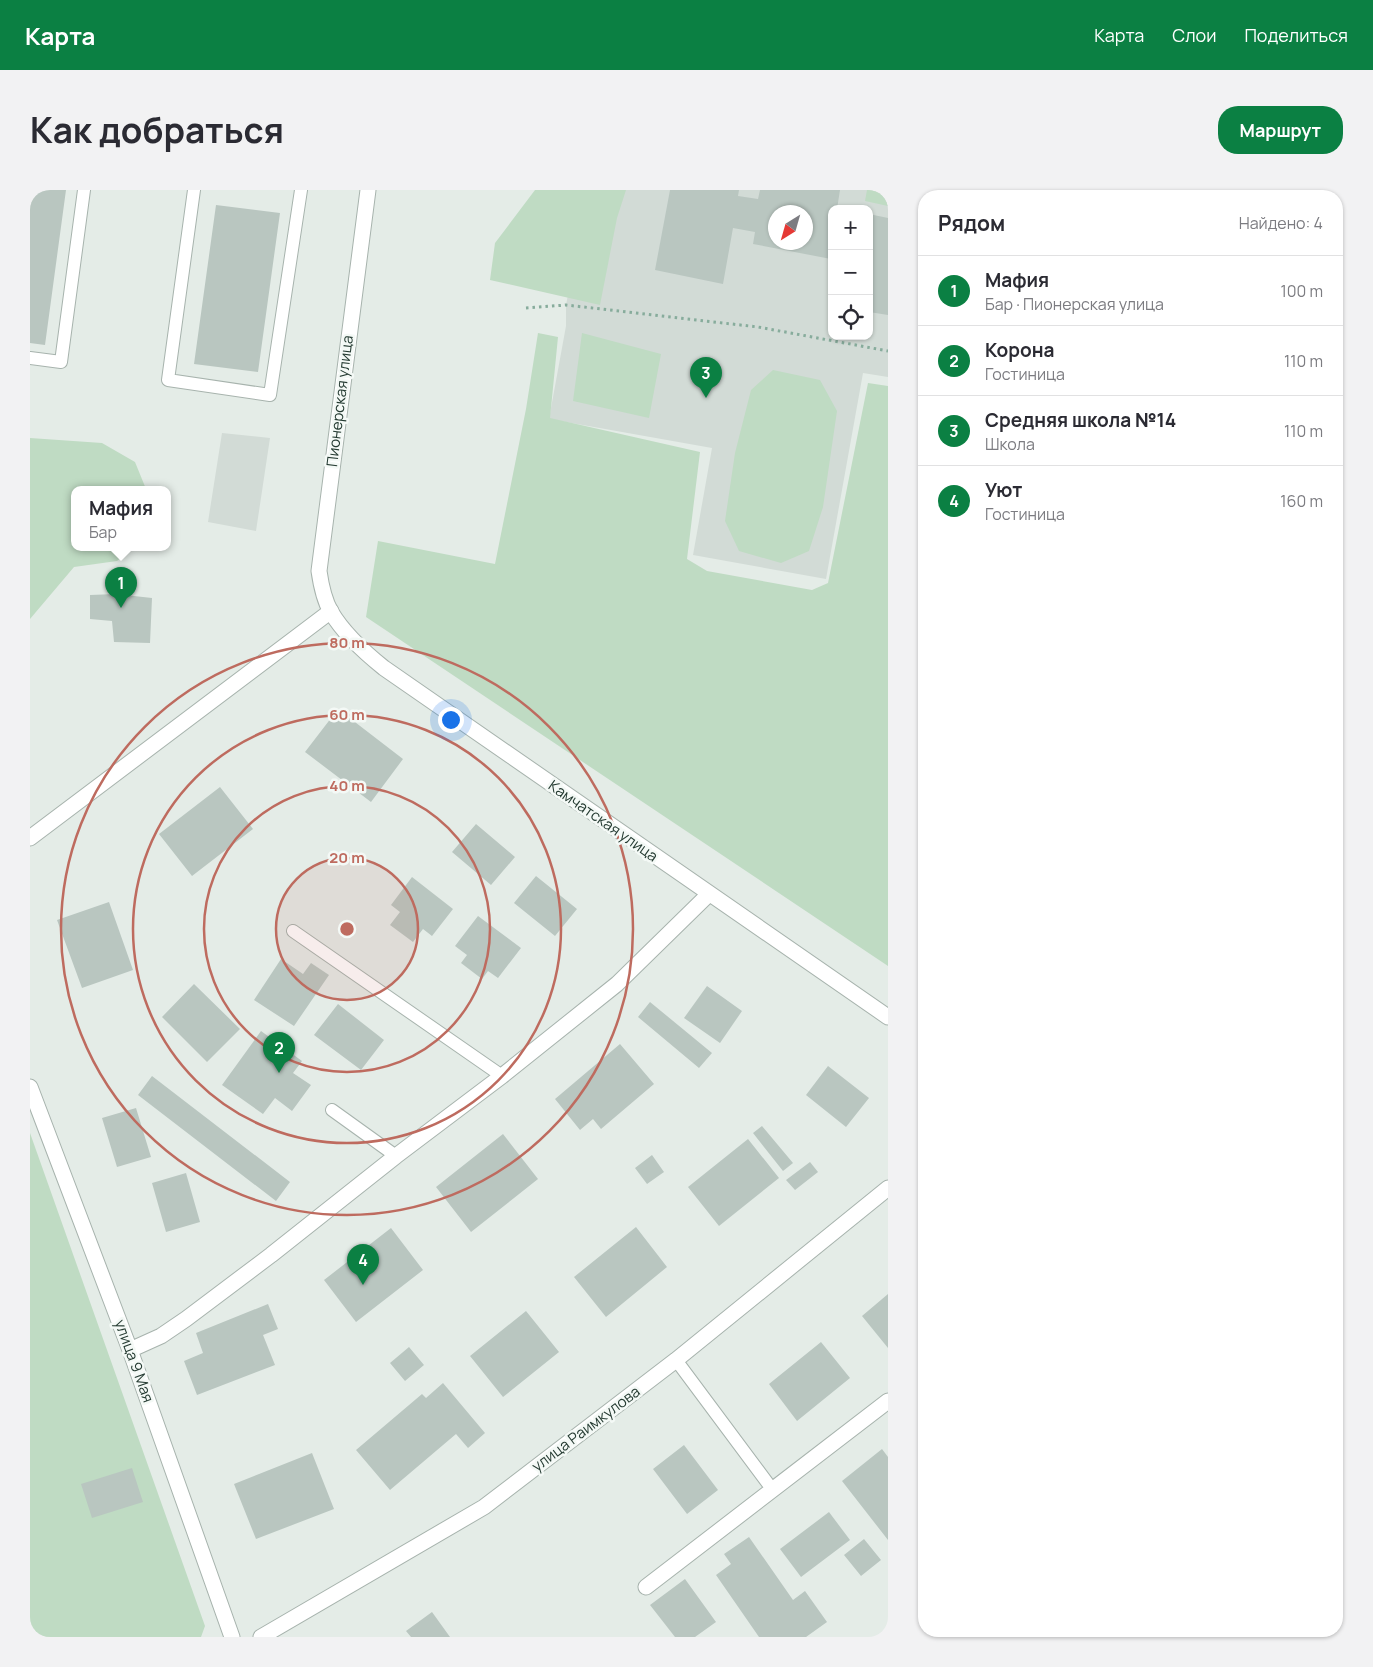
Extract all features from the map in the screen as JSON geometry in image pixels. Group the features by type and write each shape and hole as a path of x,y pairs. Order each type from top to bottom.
{"street":[{"name":"Пионерская улица","path":"330,611 323,592 319,571 368,190"},
{"path":"30,838 330,611"},
{"name":"Камчатская улица","path":"330,611 362,651 384,668 888,1017"},
{"path":"130,1350 161,1336 186,1319 502,1076 617,984 709,894"},
{"name":"улица 9 Мая","path":"30,1088 130,1350 232,1637"},
{"name":"улица Раимкулова","path":"261,1637 484,1507 676,1360 888,1188"},
{"path":"646,1587 888,1401"}],"lane":[{"path":"30,358 61,362 84,190"},
{"path":"194,190 168,380 270,395 301,190"},
{"path":"293,931 502,1076"},
{"path":"332,1110 396,1156"},
{"path":"676,1360 772,1489"}],"path":[{"path":"526,308 566,305 758,327 888,351"}],"shaded area":[{"path":"585,190 888,190 888,377 863,373 826,579 693,555 712,448 549,419 566,326 566,305"},
{"path":"222,433 270,438 256,531 208,522"}],"green space":[{"path":"535,190 626,190 617,218 600,305 490,280 495,243"},
{"path":"867,190 888,190 888,206 865,201"},
{"path":"538,333 558,337 550,418 700,452 687,559 707,571 812,590 828,583 868,383 888,386 888,966 366,617 378,541 495,564 526,409"},
{"path":"582,333 661,354 649,418 573,401"},
{"path":"773,370 820,380 837,411 823,507 809,551 781,563 739,551 725,521 735,453 751,390"},
{"path":"30,438 102,443 135,462 145,486 71,486 71,551 130,551 117,561 74,567 30,619"},
{"path":"30,1133 205,1626 201,1637 30,1637"}],"building":[{"path":"30,190 66,190 45,345 30,343"},
{"path":"670,190 739,190 738,196 758,199 760,190 840,190 838,205 828,205 828,258 784,250 813,250 813,205 768,205 768,247 753,244 755,232 733,228 723,284 655,270"},
{"path":"216,205 280,213 258,372 194,364"},
{"path":"873,215 888,218 888,315 873,313"},
{"path":"116,594 152,598 150,643 114,642 112,621 90,619 90,595"},
{"path":"338,709 403,759 371,802 305,752"},
{"path":"220,787 253,829 192,876 159,834"},
{"path":"476,824 515,857 491,885 452,852"},
{"path":"536,876 577,909 555,936 514,903"},
{"path":"412,877 453,909 432,936 423,929 413,942 390,925 400,912 391,905"},
{"path":"109,902 133,970 82,988 57,920"},
{"path":"478,916 521,948 498,978 488,971 482,979 461,963 467,955 455,946"},
{"path":"281,959 303,974 311,963 329,975 294,1026 254,1000"},
{"path":"194,984 240,1029 207,1062 162,1017"},
{"path":"707,986 742,1011 720,1043 684,1018"},
{"path":"650,1002 712,1053 699,1068 638,1017"},
{"path":"338,1004 384,1040 361,1070 314,1035"},
{"path":"261,1031 302,1061 293,1073 311,1085 292,1111 275,1098 263,1114 222,1085"},
{"path":"620,1044 654,1084 601,1129 593,1119 580,1130 555,1099"},
{"path":"828,1066 869,1098 846,1127 806,1095"},
{"path":"152,1076 290,1182 276,1201 138,1095"},
{"path":"136,1108 151,1157 117,1167 102,1118"},
{"path":"762,1126 793,1163 783,1171 753,1133"},
{"path":"503,1134 538,1179 471,1232 436,1187"},
{"path":"748,1139 779,1178 719,1226 688,1187"},
{"path":"652,1155 664,1172 647,1184 635,1168"},
{"path":"810,1162 818,1172 795,1190 786,1180"},
{"path":"186,1173 200,1222 166,1232 152,1183"},
{"path":"636,1227 667,1267 606,1317 574,1277"},
{"path":"391,1228 423,1270 356,1322 324,1280"},
{"path":"888,1294 888,1348 862,1316"},
{"path":"268,1304 278,1329 263,1335 275,1365 197,1395 184,1361 203,1353 196,1333"},
{"path":"526,1311 559,1352 503,1397 470,1356"},
{"path":"821,1342 850,1378 797,1421 769,1384"},
{"path":"409,1347 424,1365 405,1381 390,1363"},
{"path":"443,1383 485,1433 468,1448 456,1434 390,1490 356,1450 422,1394 426,1398"},
{"path":"684,1445 718,1490 687,1514 653,1469"},
{"path":"882,1449 888,1457 888,1540 842,1481"},
{"path":"312,1453 334,1509 256,1539 234,1484"},
{"path":"132,1468 143,1502 92,1518 81,1484"},
{"path":"829,1512 850,1540 801,1577 780,1549"},
{"path":"749,1537 793,1600 805,1591 827,1622 806,1637 759,1637 716,1575 731,1564 724,1554"},
{"path":"864,1539 881,1560 861,1576 844,1555"},
{"path":"685,1579 716,1622 695,1637 675,1637 650,1605"},
{"path":"432,1612 450,1637 411,1637 406,1631"}],"place":[{"name":"Средняя школа №14","path":"706,398"},
{"name":"Мафия","path":"121,608"},
{"name":"Корона","path":"279,1073"},
{"name":"Уют","path":"363,1285"}]}
